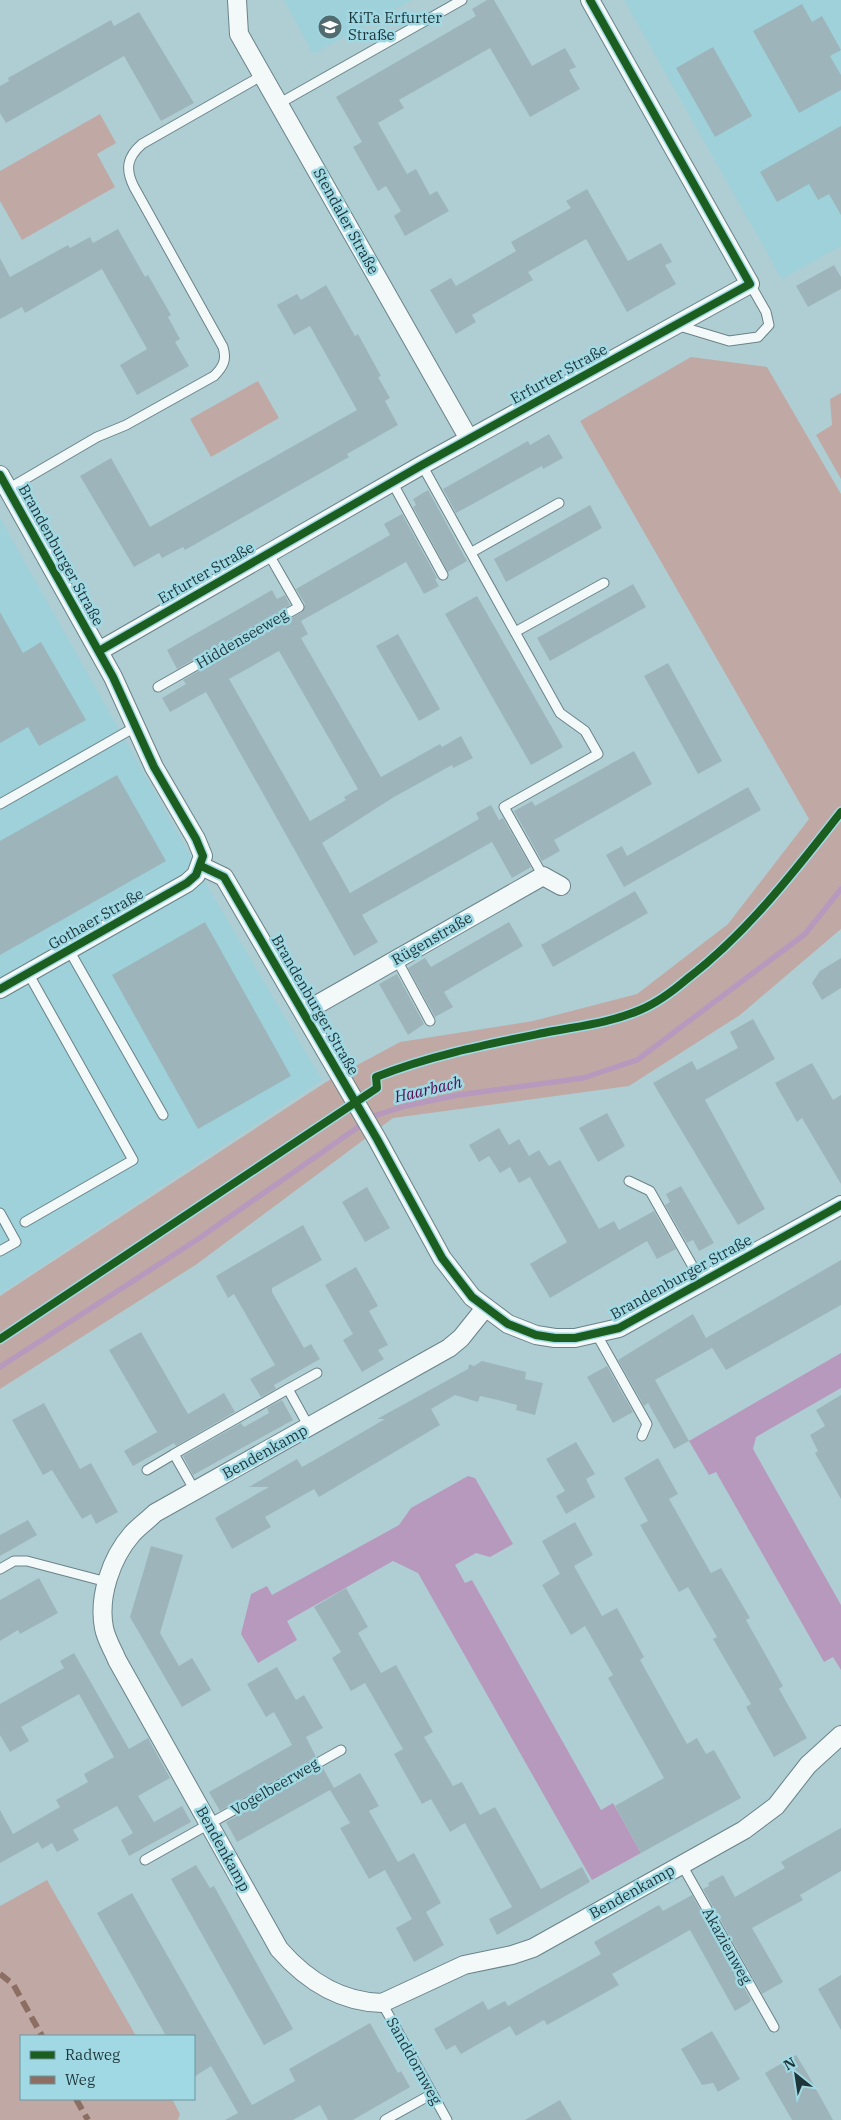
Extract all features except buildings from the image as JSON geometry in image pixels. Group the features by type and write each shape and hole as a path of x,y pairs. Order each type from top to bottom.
{"street":[{"name":"Stendaler Straße","path":"238,0 240,34 469,439"},
{"path":"590,0 750,284"},
{"name":"Erfurter Straße","path":"99,651 422,465 750,284"},
{"name":"Brandenburger Straße","path":"4,482 99,651 137,726 154,767 196,839 203,856 201,866 224,877 377,1139 442,1258 472,1297 484,1308 508,1324 536,1335 576,1338 597,1335 619,1328 841,1205"},
{"name":"Gothaer Straße","path":"0,989 187,883 201,866"},
{"path":"543,876 561,886"},
{"name":"Rügenstraße","path":"304,1012 543,876"},
{"name":"Bendenkamp","path":"484,1308 461,1338 449,1348 155,1513 132,1534 119,1553 107,1582 102,1604 104,1629 118,1660 279,1949 295,1968 313,1981 336,1993 382,2003 464,1965 512,1955 533,1948 744,1830 776,1806 808,1765 841,1735"}],"lane":[{"path":"280,103 462,0"},
{"path":"4,482 126,425 214,376 221,368 226,356 223,347 134,187 128,174 128,162 133,152 142,144 263,75"},
{"path":"676,325 703,335 729,341 758,337 768,325 768,318 750,284"},
{"path":"422,465 560,713 585,731 598,754 504,807 543,876"},
{"path":"392,482 443,575"},
{"path":"472,552 559,503"},
{"name":"Hiddenseeweg","path":"158,687 299,607 268,553"},
{"path":"515,632 604,583"},
{"path":"0,804 137,726"},
{"path":"69,950 163,1115"},
{"path":"397,960 430,1021"},
{"path":"26,1222 133,1160 28,973"},
{"path":"629,1181 650,1191 701,1281"},
{"path":"0,1213 16,1242 0,1251"},
{"path":"597,1335 648,1424 642,1436"},
{"path":"147,1470 317,1373"},
{"path":"288,1390 309,1427"},
{"path":"174,1454 195,1491"},
{"path":"0,1569 14,1561 27,1561 107,1582"},
{"name":"Vogelbeerweg","path":"145,1860 340,1750"},
{"name":"Akazienweg","path":"682,1865 774,2027"},
{"name":"Sanddornweg","path":"382,2003 447,2120"},
{"path":"385,2120 432,2094"}],"shaded area":[{"name":"KiTa Erfurter Straße","path":"284,0 412,0 313,54"},
{"path":"624,0 841,0 841,246 782,279"},
{"path":"100,114 116,143 97,154 115,187 22,240 0,201 0,171"},
{"path":"691,357 767,367 841,494 841,929 740,1015 629,1086 393,1118 197,1264 0,1389 0,1296 326,1082 400,1042 533,1021 637,994 728,924 809,819 580,421"},
{"path":"258,381 279,418 211,457 190,419"},
{"path":"841,393 841,479 816,435 832,425 830,399"},
{"path":"0,518 208,887 322,1080 0,1294"},
{"path":"841,1353 841,1388 756,1437 753,1449 841,1605 841,1670 833,1657 824,1662 716,1472 709,1475 689,1441"},
{"path":"468,1476 475,1478 513,1544 490,1557 476,1553 455,1565 465,1583 472,1580 601,1810 613,1803 641,1853 592,1880 418,1573 393,1561 287,1621 297,1640 258,1663 241,1634 251,1594 267,1586 272,1595 399,1525 411,1508"},
{"path":"47,1880 135,2035 20,2035 20,2100 173,2100 180,2114 178,2120 0,2120 0,1906"}],"waterway":[{"name":"Haarbach","path":"0,1367 198,1239 374,1116 405,1106 458,1095 583,1078 637,1060 805,934 841,889"}],"marked path":[{"path":"0,1974 13,1984 41,2035"},
{"path":"77,2100 88,2120"}],"cycle path":[{"path":"99,651 422,465 750,284 590,0"},
{"path":"0,475 113,677 154,767 196,839 203,856 196,875 187,883 0,989"},
{"path":"0,1339 377,1088 376,1077 418,1062 461,1051 617,1018 640,1010 659,1000 709,961 750,922 841,812"},
{"path":"201,866 224,877 377,1139 442,1258 472,1297 508,1324 536,1335 555,1338 575,1338 619,1328 841,1205"}],"place":[{"name":"KiTa Erfurter Straße","path":"330,27"}]}
